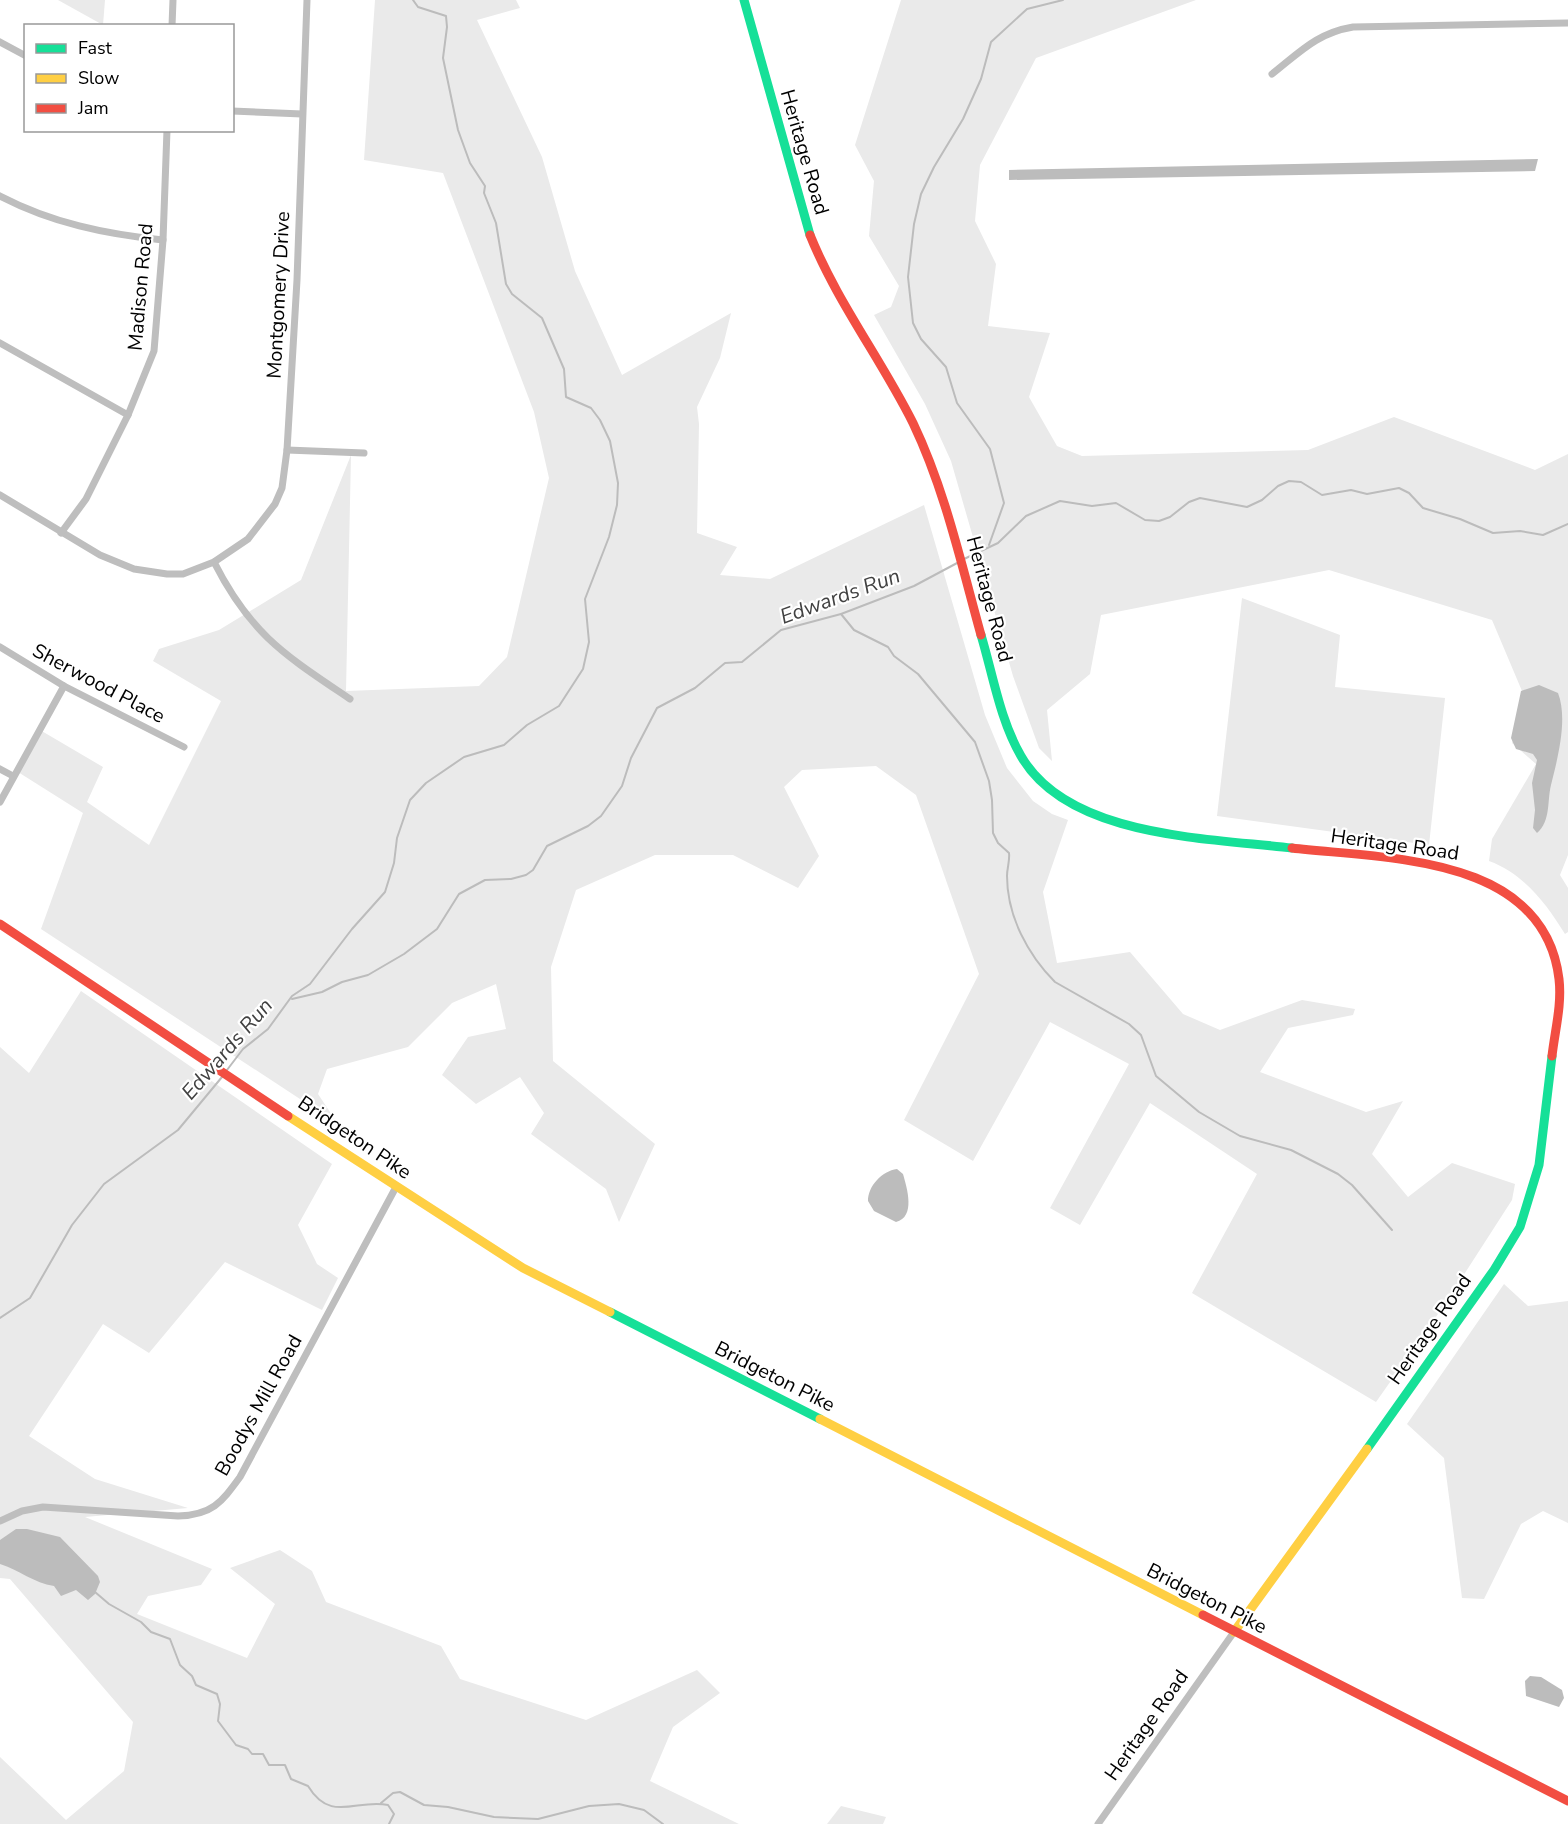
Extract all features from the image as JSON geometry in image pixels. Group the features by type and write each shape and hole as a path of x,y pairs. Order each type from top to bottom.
{"street":[{"path":"172,24 173,0"},
{"name":"Montgomery Drive","path":"0,495 100,555 134,570 183,574 214,562 248,539 275,504 282,488 287,450 297,279 308,0"},
{"name":"Heritage Road","path":"744,0 809,231 831,279 922,442 942,493 989,667 1013,741 1032,773 1055,794 1101,815 1156,831 1424,864 1469,873 1503,890 1525,909 1546,940 1556,965 1558,1005 1545,1114 1532,1192 1521,1224 1414,1383 1098,1824"},
{"path":"1272,74 1315,39 1332,31 1353,27 1568,23"},
{"path":"0,42 24,55"},
{"path":"234,111 302,114"},
{"name":"Madison Road","path":"62,533 86,499 128,415 154,351 163,240 167,132"},
{"path":"0,196 52,219 95,231 163,240"},
{"path":"0,343 128,415"},
{"path":"287,450 364,453"},
{"path":"214,562 238,607 269,641 350,699"},
{"name":"Sherwood Place","path":"0,647 64,686 184,747"},
{"path":"0,802 64,686"},
{"path":"0,769 13,776"},
{"name":"Bridgeton Pike","path":"0,924 224,1074 371,1168 396,1187 524,1268 1568,1801"},
{"name":"Boodys Mill Road","path":"0,1521 22,1511 43,1507 178,1516 200,1514 219,1503 240,1477 396,1187"}],"shaded area":[{"path":"58,0 105,0 103,24"},
{"path":"375,0 516,0 520,8 477,20 542,157 575,271 622,375 731,313 720,358 697,407 699,424 697,533 737,547 720,575 770,579 924,505 985,715 1007,768 1033,801 1052,814 1068,820 1043,892 1057,963 1130,952 1183,1014 1220,1030 1302,1000 1355,1009 1353,1015 1288,1028 1260,1072 1366,1112 1403,1101 1372,1154 1408,1197 1452,1163 1515,1184 1512,1200 1445,1304 1376,1402 1192,1293 1257,1174 1150,1103 1080,1225 1050,1208 1129,1064 1050,1022 973,1161 904,1120 979,974 916,795 876,766 802,770 784,787 819,856 798,888 733,855 655,855 576,890 551,967 553,1061 655,1144 619,1222 606,1189 531,1134 544,1113 520,1077 476,1104 442,1075 468,1037 506,1029 496,984 452,1003 408,1047 327,1069 318,1094 338,1124 41,929 83,813 18,772 40,730 103,767 87,802 149,845 221,701 153,661 159,649 219,630 301,580 351,455 346,691 479,686 507,657 549,478 534,412 443,173 364,160"},
{"path":"901,0 1196,0 1036,58 980,165 975,221 996,264 988,326 1050,333 1029,397 1057,446 1082,456 1308,450 1394,417 1535,470 1568,454 1568,855 1560,875 1568,888 1568,932 1565,934 1542,901 1523,882 1489,861 1492,839 1536,764 1512,743 1522,691 1492,620 1329,570 1101,615 1090,674 1047,710 1052,761 1039,748 1013,676 951,461 925,404 874,315 891,307 899,286 869,236 874,181 855,145"},
{"path":"1538,159 1535,171 1009,180 1009,170"},
{"path":"1242,598 1340,635 1335,687 1445,698 1429,845 1217,816"},
{"path":"1539,685 1558,693 1562,726 1547,817 1537,833 1533,828 1535,810 1532,783 1537,760 1533,754 1516,749 1511,738 1521,691"},
{"path":"81,991 332,1164 298,1225 317,1264 338,1278 322,1310 225,1262 149,1353 103,1324 29,1436 95,1479 188,1508 85,1517 212,1569 201,1585 148,1596 137,1614 247,1658 275,1604 230,1568 280,1550 312,1571 326,1602 441,1646 460,1679 586,1720 697,1670 720,1693 673,1727 650,1781 739,1824 0,1824 0,1757 66,1820 124,1771 133,1722 10,1579 0,1578 0,1047 29,1073"},
{"path":"897,1169 903,1174 908,1208 902,1219 896,1222 874,1211 868,1201 870,1190 877,1180 891,1170"},
{"path":"1504,1284 1528,1306 1568,1301 1568,1523 1543,1511 1521,1524 1484,1599 1462,1598 1444,1458 1407,1424"},
{"path":"16,1529 27,1529 60,1537 98,1576 100,1582 95,1594 88,1600 76,1590 61,1596 54,1586 0,1564 0,1540"},
{"path":"1530,1676 1541,1677 1562,1690 1564,1698 1559,1707 1526,1696 1525,1681"},
{"path":"841,1806 886,1817 883,1824 827,1824"}],"waterway":[{"path":"227,1070 243,1049 268,1029 292,996 310,984 352,929 385,892 394,863 397,838 410,800 426,783 464,757 504,745 527,725 559,706 583,669 589,642 585,599 609,537 617,505 618,483 610,441 600,420 591,408 566,397 564,369 542,318 512,294 506,284 496,223 484,193 485,186 470,163 458,130 443,58 446,16 418,7 413,0"},
{"path":"989,545 1004,503 990,449 957,403 946,367 921,339 913,323 908,277 914,224 921,194 934,167 963,119 981,79 991,42 1027,9 1063,0"},
{"name":"Edwards Run","path":"964,559 998,543 1026,516 1060,501 1092,506 1116,503 1145,520 1159,521 1170,517 1189,502 1200,498 1247,507 1262,500 1278,486 1289,481 1301,482 1322,495 1351,490 1367,494 1399,488 1409,493 1423,508 1460,519 1493,533 1520,531 1543,535 1568,524"},
{"name":"Edwards Run","path":"292,999 322,992 342,982 368,975 404,954 437,929 459,894 485,880 511,879 526,875 533,870 547,846 588,826 601,816 622,786 631,758 657,708 695,688 725,663 742,662 781,630 841,614 914,586 959,562"},
{"path":"841,614 854,630 888,647 894,656 918,674 975,742 989,781 993,833 998,843 1009,853 1008,891 1015,920 1028,947 1045,971 1055,982 1129,1024 1141,1035 1156,1076 1199,1112 1240,1136 1291,1150 1338,1174 1352,1185 1392,1230"},
{"name":"Edwards Run","path":"0,1318 30,1298 72,1225 104,1184 178,1130 222,1077"},
{"path":"95,1592 109,1604 141,1622 151,1632 170,1639 180,1665 192,1676 196,1685 217,1694 220,1704 218,1721 236,1745 248,1749 252,1754 263,1754 269,1765 285,1765 291,1779 308,1786 326,1804 335,1807 366,1804 388,1805 394,1814 389,1824"},
{"path":"381,1803 393,1793 400,1792 424,1805 448,1807 494,1817 538,1819 589,1806 619,1804 644,1810 663,1824"}],"traffic: fast":[{"path":"744,0 810,235"},
{"path":"981,635 1002,712 1021,756 1043,783 1072,804 1106,819 1143,829 1221,841 1292,848"},
{"path":"1367,1449 1494,1270 1520,1227 1539,1165 1552,1056"},
{"path":"610,1312 820,1419"}],"traffic: slow":[{"path":"288,1116 523,1268 610,1312"},
{"path":"820,1419 1203,1615"},
{"path":"1234,1632 1367,1449"}],"traffic: jam":[{"path":"810,235 833,284 900,399 924,448 951,527 981,635"},
{"path":"1292,848 1413,861 1455,871 1492,886 1524,907 1547,938 1559,979 1559,1008 1552,1056"},
{"path":"0,924 288,1116"},
{"path":"1203,1615 1568,1801"}]}
